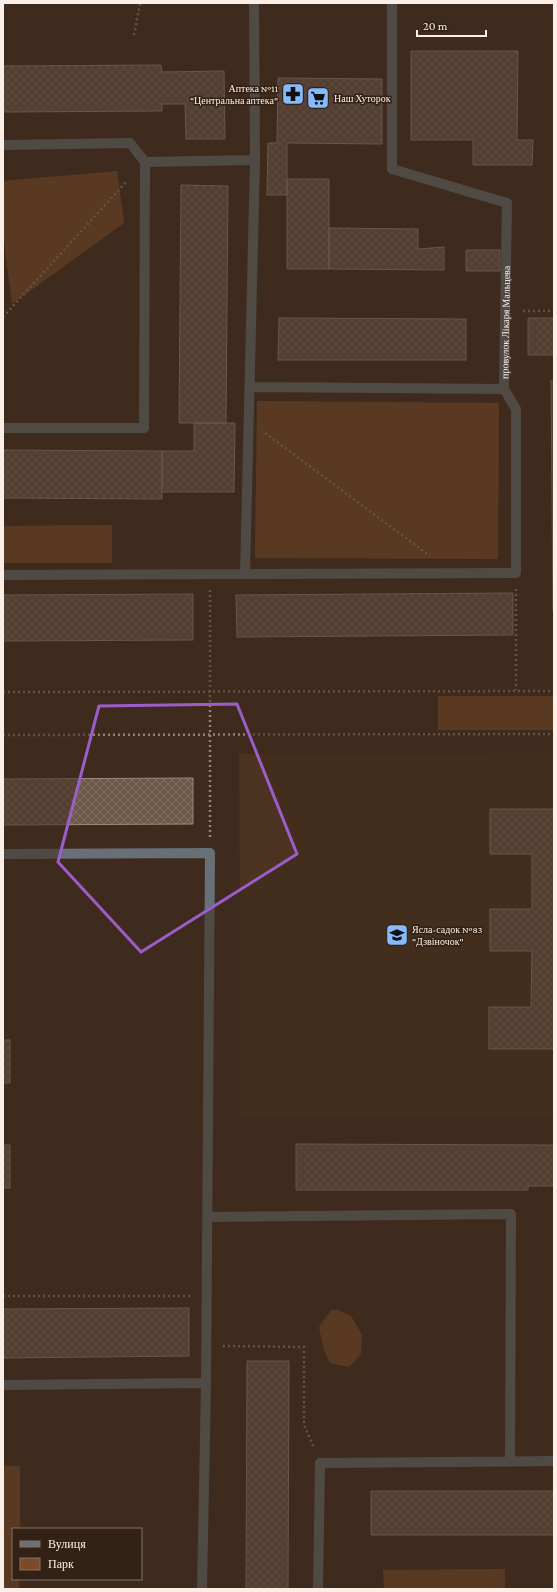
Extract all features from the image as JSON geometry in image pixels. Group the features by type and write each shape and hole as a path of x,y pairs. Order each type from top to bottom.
{"street":[{"path":"245,574 255,160 254,3"},
{"name":"провулок Лікаря Мальцева","path":"392,3 392,169 507,203 504,389 516,409 516,573"},
{"path":"3,145 130,143 145,162 144,428 3,428"},
{"path":"145,162 255,160"},
{"path":"250,387 504,389"},
{"path":"3,575 516,573"},
{"path":"3,854 210,854 206,1383 202,1589"},
{"path":"207,1217 511,1214 510,1461"},
{"path":"3,1385 206,1383"},
{"path":"318,1589 320,1463 554,1461"}],"path":[{"path":"134,35 140,3"},
{"path":"3,317 145,162"},
{"path":"506,311 554,312"},
{"path":"249,421 453,573"},
{"path":"516,573 516,691"},
{"path":"210,574 210,854"},
{"path":"3,692 554,691"},
{"path":"3,735 554,734"},
{"path":"3,1296 206,1296"},
{"path":"206,1345 304,1347 304,1425 320,1463"}],"highlighted area":[{"path":"237,704 297,854 141,952 58,862 99,706"}],"shaded area":[{"name":"Ясла-садок №83 \"Дзвіночок\"","path":"554,753 554,1117 241,1118 239,754"}],"green space":[{"path":"117,171 124,223 12,304 3,234 3,181"},
{"path":"257,401 499,403 498,559 255,558"},
{"path":"112,525 112,563 3,563 3,526"},
{"path":"438,696 554,696 554,730 438,730"},
{"path":"331,1310 338,1310 351,1316 362,1335 361,1354 349,1367 330,1363 323,1347 319,1327"},
{"path":"3,1466 20,1466 20,1528 12,1528 12,1580 19,1580 19,1589 3,1589"},
{"path":"505,1569 505,1589 384,1589 383,1570"}],"building":[{"path":"411,51 518,51 517,140 533,140 532,165 473,165 473,140 411,140"},
{"path":"161,65 162,72 224,71 225,139 186,139 185,104 162,104 162,111 3,112 3,66"},
{"path":"278,78 382,79 382,144 287,143 287,195 267,195 268,143 277,143"},
{"path":"287,179 329,179 329,269 287,269"},
{"path":"181,185 228,186 226,423 179,423"},
{"path":"329,228 418,229 418,249 444,247 444,270 329,269"},
{"path":"466,250 500,250 500,271 466,271"},
{"path":"279,318 466,319 466,360 278,360"},
{"path":"528,318 554,318 554,355 528,355"},
{"path":"551,380 554,380 554,611 553,611"},
{"path":"194,423 235,423 234,492 162,492 162,451 194,451"},
{"path":"3,450 162,451 162,499 3,498"},
{"path":"513,593 513,635 237,637 236,595"},
{"path":"193,594 193,640 3,641 3,595"},
{"path":"193,778 193,824 3,825 3,779"},
{"path":"490,809 554,809 554,1049 489,1049 489,1007 531,1007 532,951 490,951 490,909 532,909 532,854 490,854"},
{"path":"3,1040 10,1040 10,1083 3,1083"},
{"path":"296,1144 554,1145 554,1186 528,1186 528,1190 296,1190"},
{"path":"3,1145 10,1145 10,1188 3,1188"},
{"path":"189,1308 189,1356 3,1358 3,1309"},
{"path":"247,1361 289,1361 288,1589 246,1589"},
{"path":"371,1491 554,1491 554,1535 371,1535"}],"place":[{"name":"Аптека №11 \"Центральна аптека\"","path":"293,94"},
{"name":"Наш Хуторок","path":"318,98"},
{"name":"Ясла-садок №83 \"Дзвіночок\"","path":"397,935"}]}
